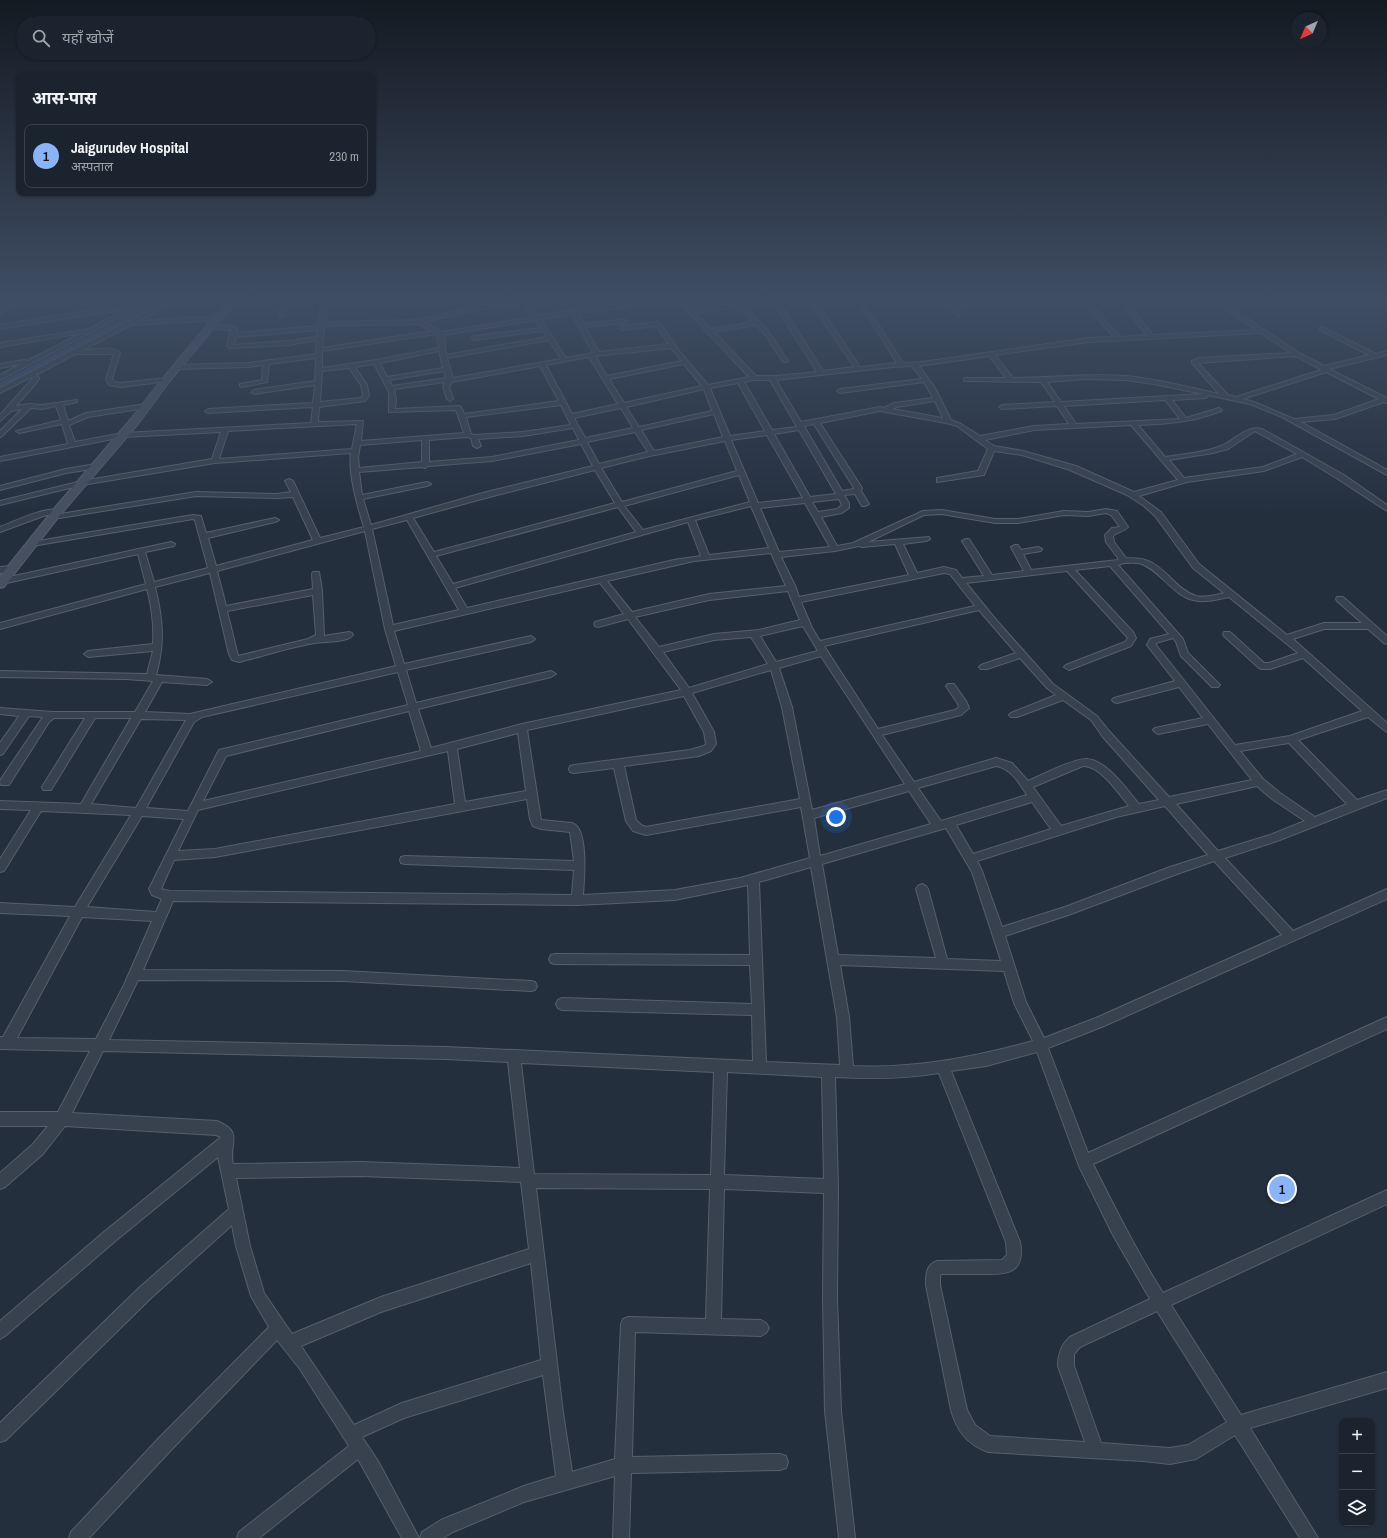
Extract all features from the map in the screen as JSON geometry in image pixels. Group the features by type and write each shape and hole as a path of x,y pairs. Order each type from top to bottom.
{"street":[{"path":"0,378 12,372"},
{"path":"0,391 38,372"},
{"path":"111,372 109,379 111,384 121,385 166,380"},
{"path":"1,578 12,569 55,515 123,435 173,372"},
{"path":"242,385 265,381 266,372"},
{"path":"314,425 318,372"},
{"path":"208,411 315,405 365,399 364,385 355,372"},
{"path":"382,372 393,397 392,412 460,409 461,416 477,446"},
{"path":"386,379 429,372"},
{"path":"447,372 450,379 446,387 450,399"},
{"path":"390,388 498,372"},
{"path":"546,372 597,467 620,505 641,533"},
{"path":"603,372 652,453"},
{"path":"606,378 637,372"},
{"path":"694,372 706,386 741,472 806,622 823,653 912,786 944,825 970,859 977,871 1020,1003 1041,1045 1084,1161 1118,1230 1141,1272 1310,1538"},
{"path":"748,372 754,378"},
{"path":"570,417 706,386 740,380 832,372"},
{"path":"920,372 937,399 948,421"},
{"path":"1005,372 1010,379"},
{"path":"1202,372 1222,396"},
{"path":"1236,399 1316,372"},
{"path":"1330,372 1386,400"},
{"path":"0,419 12,408 34,382 36,378 32,375"},
{"path":"966,380 1043,380 1084,377 1125,378 1236,399 1266,408 1294,421 1387,473"},
{"path":"772,378 846,506 843,509 816,515"},
{"path":"740,380 809,500 835,549"},
{"path":"840,391 926,380"},
{"path":"1043,380 1074,426"},
{"path":"254,392 318,383"},
{"path":"1002,407 1222,396"},
{"path":"1167,398 1184,420"},
{"path":"887,410 894,405 937,399"},
{"path":"1294,421 1330,418 1386,400"},
{"path":"12,408 26,406 39,407 75,401"},
{"path":"461,416 562,403"},
{"path":"59,404 66,422 72,445"},
{"path":"0,435 26,406"},
{"path":"19,431 66,422 86,415 146,406"},
{"path":"0,626 652,453 727,438 800,427 816,422 876,410 887,410 948,421 960,425 992,448 1023,453 1073,468 1133,495 1147,504 1158,514 1196,566 1286,638 1368,713 1385,725"},
{"path":"978,439 1030,429 1184,420 1203,416 1219,410"},
{"path":"355,470 425,466 492,459 716,412"},
{"path":"0,459 123,435 361,422 356,447 355,470 360,498 368,528 389,630 427,753"},
{"path":"816,422 857,486 857,490 865,504"},
{"path":"1133,424 1183,481"},
{"path":"0,503 82,483 216,462 426,438 524,434 575,426"},
{"path":"1164,459 1213,451 1225,447 1254,429 1260,430 1383,503 1387,509"},
{"path":"216,462 225,430"},
{"path":"425,466 426,438"},
{"path":"940,480 981,474 992,448"},
{"path":"1133,495 1183,481 1264,469 1302,455"},
{"path":"0,488 66,471 96,466"},
{"path":"431,555 741,472"},
{"path":"289,481 318,542"},
{"path":"360,498 427,484"},
{"path":"451,587 691,519 755,505 809,500 840,495 857,490"},
{"path":"0,530 45,513 55,515 196,494 277,496 295,494"},
{"path":"855,545 923,513 932,511 995,521 1018,522 1064,513 1088,514 1106,511 1114,513 1124,528 1115,530 1109,535 1110,542 1122,560"},
{"path":"409,517 465,612"},
{"path":"32,544 193,518 199,519 235,658 243,658 316,640 330,639 349,634"},
{"path":"691,519 706,558"},
{"path":"204,536 276,520"},
{"path":"389,630 674,563 706,558 835,549 855,545 926,539"},
{"path":"898,541 914,576"},
{"path":"966,541 989,577"},
{"path":"1,578 171,544"},
{"path":"1030,573 1016,550 1038,549"},
{"path":"84,808 138,715 155,678 158,647 157,623 141,551"},
{"path":"961,581 1112,563 1122,560 1144,562 1156,569 1194,598 1206,599 1231,594"},
{"path":"1112,563 1175,635 1182,644 1184,654 1215,685"},
{"path":"1069,568 1132,638 1128,644 1069,667"},
{"path":"797,600 914,576 949,570 953,572 981,607 1050,686 1094,718 1106,734 1290,936"},
{"path":"316,574 321,633 316,640"},
{"path":"574,769 690,754 709,748 711,744 712,736 703,716 602,580"},
{"path":"598,624 679,602 709,597 792,588"},
{"path":"222,609 318,591"},
{"path":"1340,599 1387,641"},
{"path":"818,644 981,607"},
{"path":"656,652 724,635 754,634 806,622"},
{"path":"1286,638 1324,626 1370,626"},
{"path":"754,634 774,666 786,707 805,802 843,1017 847,1072"},
{"path":"1227,634 1262,666 1270,666 1305,654"},
{"path":"1175,635 1153,641 1151,645 1259,782 1276,796 1314,821"},
{"path":"0,711 52,715 138,715 190,717 531,639"},
{"path":"88,654 158,647"},
{"path":"0,805 112,809 139,812 194,811 522,728 686,692 823,653"},
{"path":"984,667 1022,654"},
{"path":"0,674 155,678 207,682"},
{"path":"551,674 222,753 155,889 159,894 169,896 577,900 675,895 740,883 944,825 1034,797"},
{"path":"1117,700 1181,683"},
{"path":"876,733 958,713 963,710 963,703 951,686"},
{"path":"1014,715 1064,696"},
{"path":"0,751 26,715 26,712"},
{"path":"1232,749 1291,740 1368,713"},
{"path":"5,782 46,720 52,715"},
{"path":"47,787 92,715"},
{"path":"199,715 191,720 139,812 79,911 4,1043 431,1053 870,1073 907,1071 986,1060 1041,1045 1100,1022 1387,894"},
{"path":"1158,730 1209,720"},
{"path":"522,728 531,794 537,823 541,825 572,826 575,830 580,866 577,900"},
{"path":"1291,740 1355,805"},
{"path":"452,746 461,807"},
{"path":"807,816 996,762 1007,763 1012,767 1058,830"},
{"path":"1025,786 1081,763 1088,762 1097,765 1104,771 1137,808"},
{"path":"618,763 631,821 635,827 640,830 646,831 805,802"},
{"path":"970,859 1058,830 1116,813 1259,782"},
{"path":"170,856 215,852 357,828 531,794"},
{"path":"998,933 1068,911 1174,870 1273,838 1355,805 1387,794"},
{"path":"0,868 4,855 38,807"},
{"path":"405,860 580,866"},
{"path":"753,879 760,1068"},
{"path":"922,889 943,964"},
{"path":"0,1182 38,1149 62,1119 135,975 169,896"},
{"path":"0,908 79,911 160,917"},
{"path":"555,959 756,960"},
{"path":"833,960 1008,966"},
{"path":"135,975 343,976 531,986"},
{"path":"562,1004 758,1010"},
{"path":"1084,1161 1387,1023"},
{"path":"514,1056 565,1482"},
{"path":"713,1327 721,1066"},
{"path":"943,1067 1013,1242 1015,1254 1011,1263 1004,1267 942,1267 937,1268 933,1274 933,1285 963,1424 975,1437 988,1444 1170,1456 1190,1453 1238,1424 1387,1380"},
{"path":"828,1071 831,1186 830,1298 833,1411 848,1538"},
{"path":"0,1119 62,1119 217,1128 226,1133 227,1141 225,1157 243,1246 258,1296 278,1328 305,1364 372,1467 411,1538"},
{"path":"0,1332 109,1237 227,1141"},
{"path":"228,1171 361,1169 528,1178 831,1186"},
{"path":"1096,1450 1066,1366 1066,1355 1068,1348 1074,1342 1162,1303 1387,1197"},
{"path":"0,1434 120,1315 190,1251 237,1212"},
{"path":"290,1343 326,1325 361,1312 537,1254"},
{"path":"621,1538 622,1466 628,1324 761,1328"},
{"path":"77,1538 165,1444 278,1328"},
{"path":"245,1538 355,1441 402,1411 550,1365"},
{"path":"428,1538 447,1526 524,1494 622,1466 780,1462"}],"water":[{"path":"20,372 29,372 0,387 0,382"}],"place":[{"name":"Jaigurudev Hospital","path":"1282,1189"}]}
